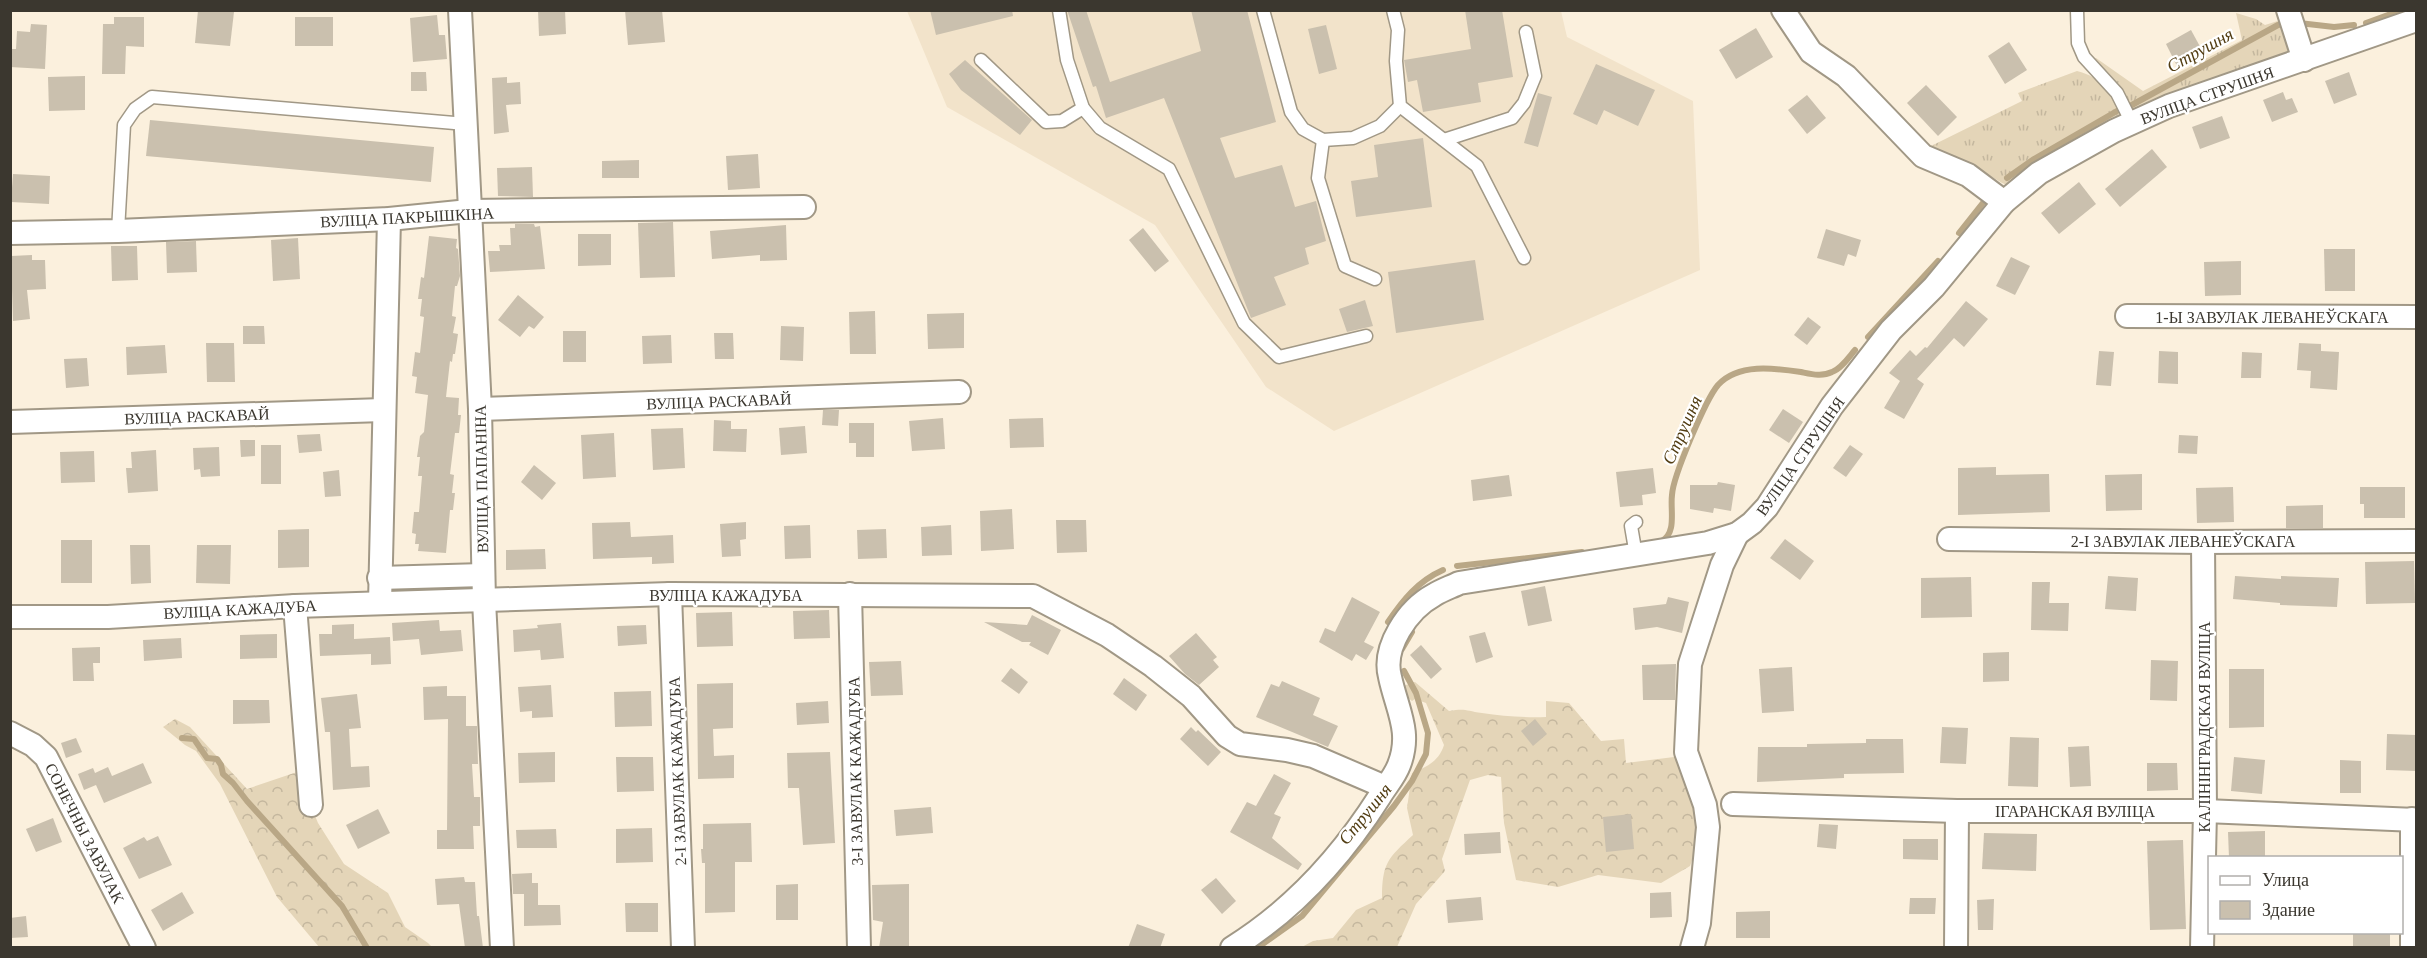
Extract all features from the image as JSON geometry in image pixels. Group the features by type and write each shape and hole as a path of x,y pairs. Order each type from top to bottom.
{"street":[{"name":"ВУЛІЦА ПАПАНІНА","path":"460,10 480,409 484,601 502,948"},
{"path":"1783,10 1811,52 1846,76 1923,156 1968,175 2004,202"},
{"path":"2288,10 2304,60"},
{"name":"ВУЛІЦА СТРУШНЯ","path":"1232,948 1288,906 1321,875 1367,816 1398,767 1406,741 1402,717 1389,675 1390,647 1396,634 1407,620 1432,595 1459,584 1708,543 1737,534 1752,523 1767,507 1832,406 1892,330 1934,287 2004,202 2039,173 2132,123 2169,106 2416,20"},
{"name":"ВУЛІЦА ПАКРЫШКІНА","path":"10,233 118,231 389,219 469,212 804,207"},
{"path":"380,603 389,219"},
{"name":"1-Ы ЗАВУЛАК ЛЕВАНЕЎСКАГА","path":"2127,316 2416,317"},
{"name":"ВУЛІЦА РАСКАВАЙ","path":"480,409 959,392"},
{"name":"ВУЛІЦА РАСКАВАЙ","path":"10,422 383,410"},
{"path":"1692,948 1699,923 1708,827 1705,804 1686,752 1690,664 1722,565 1737,534"},
{"name":"2-І ЗАВУЛАК ЛЕВАНЕЎСКАГА","path":"1949,539 2416,542"},
{"name":"КАЛІНІНГРАДСКАЯ ВУЛІЦА","path":"2202,948 2205,811 2203,542"},
{"path":"380,578 483,576"},
{"name":"ВУЛІЦА КАЖАДУБА","path":"10,617 108,617 295,606 670,594 1033,596 1107,635 1153,666 1191,696 1227,736 1240,744 1287,750 1312,756 1385,787"},
{"name":"2-І ЗАВУЛАК КАЖАДУБА","path":"670,594 683,948"},
{"name":"3-І ЗАВУЛАК КАЖАДУБА","path":"850,594 859,948"},
{"path":"295,606 311,805"},
{"name":"СОНЕЧНЫ ЗАВУЛАК","path":"10,734 33,745 46,757 144,948"},
{"name":"ІГАРАНСКАЯ ВУЛІЦА","path":"1733,804 1957,810 2205,811 2414,820"},
{"path":"1956,948 1957,810"},
{"path":"2412,948 2414,820"}],"lane":[{"path":"1059,10 1067,60 1083,108 1100,128 1169,169 1244,323 1279,357 1366,336"},
{"path":"1263,10 1291,112 1304,129 1323,140 1353,138 1380,126 1400,106"},
{"path":"1393,10 1398,30 1396,61 1400,106 1477,166 1524,258"},
{"path":"2077,10 2078,43 2084,57 2117,93 2132,123"},
{"path":"1444,140 1512,118 1524,103 1535,76 1526,32"},
{"path":"981,60 1046,122 1062,121 1083,108"},
{"path":"118,231 124,126 135,109 152,97 466,124"},
{"path":"1323,140 1318,178 1346,266 1375,279"},
{"path":"1636,522 1632,526 1636,555"}],"shaded area":[{"path":"907,11 1561,11 1567,37 1693,101 1700,270 1334,431 1266,387 1155,225 947,107"}],"green space":[{"path":"2236,13 2256,19 2265,25 2284,19 2293,50 2280,60 2212,79 2133,110 2122,92 2092,60 2096,58 2143,91 2242,40"},
{"path":"2077,71 2093,77 2105,86 2122,114 2009,186 1983,172 1945,159 1927,148 2022,101 2018,93"},
{"path":"1415,682 1449,711 1463,710 1506,716 1546,717 1546,701 1569,703 1601,741 1624,739 1626,763 1682,756 1702,832 1690,866 1661,883 1598,875 1558,887 1516,880 1504,823 1501,777 1488,775 1470,780 1442,859 1445,871 1416,904 1397,947 1300,948 1313,941 1333,938 1356,910 1382,898 1383,877 1388,862 1413,835 1407,808 1412,773 1432,763 1444,745 1426,703 1415,699 1412,701 1407,697 1403,686"},
{"path":"175,719 190,727 247,789 297,772 318,823 344,864 388,893 405,927 432,947 319,947 277,897 220,784 196,751 163,727"}],"building":[{"path":"198,10 234,12 230,46 195,43"},
{"path":"538,10 565,10 566,34 539,36"},
{"path":"625,10 662,10 665,42 628,45"},
{"path":"930,10 1012,10 1013,16 936,35"},
{"path":"1067,10 1086,10 1110,82 1201,51 1191,10 1247,10 1276,122 1220,138 1235,178 1282,165 1295,207 1316,201 1326,241 1305,248 1309,264 1274,277 1286,305 1251,318 1164,98 1106,118"},
{"path":"1465,10 1502,10 1513,77 1478,83 1481,102 1423,112 1417,80 1408,82 1404,60 1471,49"},
{"path":"437,15 439,35 445,35 447,59 413,62 410,18"},
{"path":"114,17 144,17 144,47 126,46 125,74 102,74 103,24 114,24"},
{"path":"295,17 333,17 333,46 295,46"},
{"path":"31,24 47,25 45,69 10,67 12,49 16,49 17,31 30,32"},
{"path":"1326,25 1337,69 1319,74 1308,29"},
{"path":"1756,28 1773,57 1736,79 1719,50"},
{"path":"2191,30 2203,52 2177,66 2166,44"},
{"path":"2009,42 2027,70 2005,84 1988,56"},
{"path":"965,60 1032,120 1020,135 961,90 949,74"},
{"path":"1596,64 1655,90 1638,126 1604,110 1597,125 1573,114"},
{"path":"411,72 426,72 427,91 411,91"},
{"path":"2349,72 2357,95 2334,104 2325,81"},
{"path":"85,76 85,110 49,111 48,77"},
{"path":"507,77 507,83 520,82 521,104 506,105 509,132 494,134 492,78"},
{"path":"1926,85 1957,117 1938,136 1907,103"},
{"path":"2283,92 2286,100 2292,98 2298,112 2272,122 2263,100"},
{"path":"1538,93 1552,97 1538,147 1524,143"},
{"path":"1807,95 1826,118 1807,134 1788,110"},
{"path":"2222,116 2230,138 2200,149 2192,127"},
{"path":"150,120 434,147 431,182 146,156"},
{"path":"1423,138 1432,207 1356,217 1351,181 1378,177 1374,145"},
{"path":"2152,149 2167,167 2120,207 2105,189"},
{"path":"758,154 760,188 728,190 726,156"},
{"path":"639,160 639,178 602,178 602,161"},
{"path":"532,167 533,197 498,196 497,168"},
{"path":"13,174 50,176 49,204 11,202"},
{"path":"2079,182 2096,204 2059,234 2041,213"},
{"path":"673,222 675,277 640,278 638,223"},
{"path":"515,224 540,226 545,269 490,272 488,251 500,251 499,245 511,245 510,228 515,228"},
{"path":"786,225 787,260 760,261 760,255 712,259 710,231"},
{"path":"1143,228 1169,261 1155,272 1129,240"},
{"path":"1826,229 1861,240 1856,257 1848,254 1844,266 1817,258"},
{"path":"578,234 611,234 611,265 578,266"},
{"path":"429,236 457,239 460,276 455,286 452,316 456,317 453,333 458,334 455,354 453,354 452,362 450,361 446,397 459,398 458,415 461,415 459,433 455,433 450,474 454,475 452,493 455,493 453,510 450,510 446,553 418,551 419,544 415,544 416,534 412,533 414,512 419,512 422,476 418,476 420,457 417,457 420,436 424,432 428,395 415,393 417,377 412,376 415,352 420,353 424,317 420,316 422,299 418,299 421,277 424,278"},
{"path":"298,238 300,279 273,281 271,240"},
{"path":"196,241 197,272 167,273 166,242"},
{"path":"111,246 137,246 138,280 112,281"},
{"path":"2324,249 2355,249 2355,291 2325,291"},
{"path":"32,255 32,260 45,260 46,289 27,290 30,319 13,321 11,256"},
{"path":"2011,257 2030,266 2015,295 1996,286"},
{"path":"1475,260 1484,320 1396,333 1388,272"},
{"path":"2241,261 2241,295 2205,296 2204,262"},
{"path":"518,295 544,317 534,329 529,326 520,337 498,320"},
{"path":"1365,300 1373,326 1347,332 1339,309"},
{"path":"1966,301 1988,319 1964,347 1954,338 1917,379 1924,384 1904,419 1884,408 1900,381 1889,373 1910,350 1916,356 1925,347 1927,348"},
{"path":"875,311 876,354 850,354 849,312"},
{"path":"964,313 964,348 928,349 927,314"},
{"path":"1808,317 1821,327 1807,345 1794,335"},
{"path":"243,326 264,326 265,344 243,344"},
{"path":"781,326 804,327 803,361 780,360"},
{"path":"563,331 586,331 586,362 563,362"},
{"path":"714,333 733,333 734,359 715,359"},
{"path":"671,335 672,363 643,364 642,336"},
{"path":"206,343 234,343 235,382 207,382"},
{"path":"2299,343 2321,344 2321,351 2339,352 2337,390 2310,388 2311,371 2297,370"},
{"path":"165,345 167,373 127,375 126,347"},
{"path":"2099,351 2114,352 2111,386 2096,385"},
{"path":"2159,351 2178,352 2178,384 2158,383"},
{"path":"2242,352 2262,353 2261,378 2241,378"},
{"path":"87,358 89,386 66,388 64,359"},
{"path":"1783,409 1803,422 1789,443 1769,430"},
{"path":"823,410 839,410 838,426 822,425"},
{"path":"943,418 945,449 912,451 909,421"},
{"path":"1043,418 1044,447 1010,448 1009,419"},
{"path":"714,420 731,421 731,429 747,429 746,452 713,451"},
{"path":"849,423 874,423 874,457 856,457 856,443 849,443"},
{"path":"805,426 807,453 781,455 779,428"},
{"path":"683,428 685,468 653,470 651,429"},
{"path":"614,433 616,477 583,479 581,435"},
{"path":"320,434 322,451 299,453 297,435"},
{"path":"2179,435 2198,436 2197,454 2178,453"},
{"path":"240,440 255,440 255,456 241,457"},
{"path":"261,445 281,445 281,484 261,484"},
{"path":"1850,445 1863,454 1846,477 1833,468"},
{"path":"219,447 220,476 201,477 200,469 194,470 193,448"},
{"path":"156,450 158,491 128,493 126,468 132,468 131,452"},
{"path":"94,451 95,482 61,483 60,452"},
{"path":"534,465 556,483 542,500 521,482"},
{"path":"1996,467 1996,475 2049,474 2050,512 1958,515 1958,468"},
{"path":"1653,468 1656,493 1642,495 1643,505 1620,507 1616,472"},
{"path":"339,470 341,496 325,497 323,472"},
{"path":"2142,474 2142,510 2106,511 2105,475"},
{"path":"1509,475 1512,496 1473,501 1471,480"},
{"path":"1718,482 1735,485 1731,511 1714,508 1713,513 1690,509 1690,485 1717,485"},
{"path":"2233,487 2234,522 2197,523 2196,488"},
{"path":"2360,487 2405,487 2405,518 2364,518 2364,504 2360,504"},
{"path":"2323,505 2323,528 2286,528 2286,506"},
{"path":"1012,509 1014,549 981,551 980,511"},
{"path":"1056,520 1086,520 1087,552 1057,553"},
{"path":"630,522 631,537 673,535 674,563 652,564 652,557 593,559 592,523"},
{"path":"746,522 746,539 740,540 741,556 722,557 720,524"},
{"path":"810,525 811,558 785,559 784,526"},
{"path":"951,525 952,555 922,556 921,527"},
{"path":"309,529 309,567 278,568 278,530"},
{"path":"886,529 887,558 858,559 857,530"},
{"path":"1785,539 1814,561 1800,580 1770,558"},
{"path":"61,540 92,540 92,583 61,583"},
{"path":"130,545 150,545 151,583 131,584"},
{"path":"197,545 231,545 230,584 196,583"},
{"path":"545,549 546,569 506,570 506,550"},
{"path":"2414,561 2415,603 2366,604 2365,562"},
{"path":"2108,576 2138,578 2136,611 2105,609"},
{"path":"2235,576 2281,579 2281,576 2339,578 2337,607 2280,605 2280,603 2233,599"},
{"path":"1971,577 1972,617 1921,618 1921,578"},
{"path":"2032,582 2050,582 2049,603 2069,603 2068,631 2031,630"},
{"path":"1545,586 1552,621 1528,626 1521,591"},
{"path":"1352,597 1380,612 1364,642 1374,647 1366,660 1356,654 1352,661 1319,642 1325,628 1335,632"},
{"path":"1668,597 1689,602 1682,633 1657,627 1635,630 1633,608 1666,604"},
{"path":"829,610 830,638 794,639 793,611"},
{"path":"732,612 733,646 697,647 696,613"},
{"path":"1032,615 1061,630 1048,655 1029,645 1031,642 1022,642 984,622 1027,625"},
{"path":"439,620 440,631 461,630 463,651 421,655 419,639 393,641 392,623"},
{"path":"561,623 564,658 541,660 540,650 514,652 513,630"},
{"path":"354,624 354,639 390,637 391,664 371,665 371,654 320,656 319,634 332,634 332,625"},
{"path":"646,625 647,644 618,646 617,626"},
{"path":"1485,632 1493,657 1476,663 1469,636"},
{"path":"1196,633 1217,657 1213,660 1219,667 1199,685 1185,674 1169,656"},
{"path":"277,634 277,658 240,659 240,635"},
{"path":"181,638 182,658 144,661 143,640"},
{"path":"1421,645 1442,669 1431,679 1410,655"},
{"path":"100,647 100,663 93,663 94,681 73,681 72,648"},
{"path":"2009,652 2009,681 1983,682 1983,653"},
{"path":"2151,660 2178,661 2177,701 2150,700"},
{"path":"901,661 903,695 871,696 869,662"},
{"path":"1676,664 1675,700 1643,700 1642,665"},
{"path":"1792,667 1794,711 1762,713 1759,669"},
{"path":"1011,668 1028,682 1019,694 1001,681"},
{"path":"2229,669 2264,669 2264,727 2229,728"},
{"path":"1124,678 1147,695 1136,711 1113,694"},
{"path":"1282,681 1320,698 1313,715 1338,726 1328,747 1256,717 1271,684 1279,687"},
{"path":"733,683 733,728 713,729 714,756 734,755 734,778 698,779 697,684"},
{"path":"551,685 553,717 532,718 532,711 520,712 518,687"},
{"path":"447,686 447,696 466,696 466,726 477,726 478,764 472,764 474,797 480,797 480,826 473,826 474,849 437,849 437,830 447,830 448,719 424,720 423,687"},
{"path":"651,691 652,726 615,727 614,692"},
{"path":"357,694 361,728 349,729 351,767 369,766 370,787 333,790 330,732 325,732 321,698"},
{"path":"233,700 269,700 270,723 233,724"},
{"path":"828,701 829,723 797,725 796,703"},
{"path":"1535,719 1547,734 1533,746 1521,731"},
{"path":"1191,727 1196,732 1198,730 1221,752 1208,766 1180,739"},
{"path":"1942,727 1968,728 1966,764 1940,763"},
{"path":"2387,734 2416,735 2416,771 2386,770"},
{"path":"2010,737 2039,738 2038,787 2008,786"},
{"path":"76,738 82,752 66,758 61,743"},
{"path":"1866,739 1903,739 1904,773 1844,774 1844,778 1757,782 1758,747 1807,747 1807,744 1866,743"},
{"path":"2089,746 2091,786 2070,787 2068,747"},
{"path":"555,752 555,782 519,783 518,753"},
{"path":"830,752 835,843 803,845 799,788 788,788 787,753"},
{"path":"616,757 653,757 654,791 617,792"},
{"path":"2234,757 2265,760 2262,794 2231,791"},
{"path":"2340,760 2361,761 2361,793 2340,793"},
{"path":"143,763 152,783 104,803 96,785 84,790 78,774 93,768 95,773 108,767 112,776"},
{"path":"2147,763 2177,763 2178,790 2147,791"},
{"path":"1274,774 1291,783 1274,814 1281,817 1272,838 1302,864 1298,870 1230,832 1247,802 1256,806"},
{"path":"931,807 933,833 896,836 894,810"},
{"path":"378,809 390,833 358,849 346,825"},
{"path":"1631,814 1634,849 1606,852 1603,817"},
{"path":"53,818 62,842 36,852 26,829"},
{"path":"751,823 752,862 735,862 735,912 705,913 705,863 702,863 701,849 703,849 703,824"},
{"path":"1819,824 1838,825 1836,849 1817,847"},
{"path":"652,828 653,862 616,863 616,829"},
{"path":"556,829 557,848 517,848 516,830"},
{"path":"2265,831 2265,856 2229,856 2228,832"},
{"path":"1500,832 1501,853 1465,855 1464,834"},
{"path":"1984,833 2037,834 2036,871 1982,869"},
{"path":"158,836 172,865 139,879 123,848 144,837 147,841"},
{"path":"1903,839 1938,839 1938,860 1903,859"},
{"path":"2183,840 2186,929 2150,930 2147,841"},
{"path":"532,873 532,883 538,883 538,905 560,905 561,925 524,926 524,894 513,894 512,874"},
{"path":"464,877 465,882 475,882 477,916 479,916 483,948 465,948 459,904 437,905 435,879"},
{"path":"1216,878 1236,901 1222,914 1201,890"},
{"path":"798,884 798,920 776,920 776,885"},
{"path":"909,884 909,948 879,948 883,922 873,920 872,885"},
{"path":"182,892 194,913 163,931 151,910"},
{"path":"1671,892 1672,917 1650,918 1650,893"},
{"path":"1481,897 1483,920 1448,923 1446,900"},
{"path":"1910,898 1936,898 1935,914 1909,914"},
{"path":"1994,899 1993,930 1978,930 1977,900"},
{"path":"625,903 658,903 658,932 626,932"},
{"path":"1770,911 1770,938 1736,938 1736,912"},
{"path":"26,916 28,937 10,938 10,918"},
{"path":"1137,924 1165,934 1160,948 1128,948"},
{"path":"2353,934 2390,934 2390,948 2353,948"}],"waterway":[{"name":"Струшня","path":"2366,23 2399,11"},
{"name":"Струшня","path":"2299,23 2334,27 2354,25"},
{"name":"Струшня","path":"2130,106 2278,25 2286,24"},
{"name":"Струшня","path":"2007,178 2034,159 2117,111"},
{"name":"Струшня","path":"1959,233 1986,199"},
{"name":"Струшня","path":"1868,337 1938,261"},
{"name":"Струшня","path":"1662,541 1670,532 1672,495 1678,472 1698,421 1718,385 1726,378 1746,370 1779,369 1817,375 1828,374 1842,366 1855,350"},
{"name":"Струшня","path":"1457,566 1582,552"},
{"name":"Струшня","path":"1388,622 1412,592 1434,574 1443,570"},
{"name":"Струшня","path":"1402,649 1412,632"},
{"name":"Струшня","path":"1257,948 1302,916 1394,806 1412,781 1426,754 1428,733 1416,693 1404,671"},
{"path":"182,738 194,739 207,758 217,759 223,774 342,906 367,948"}]}
